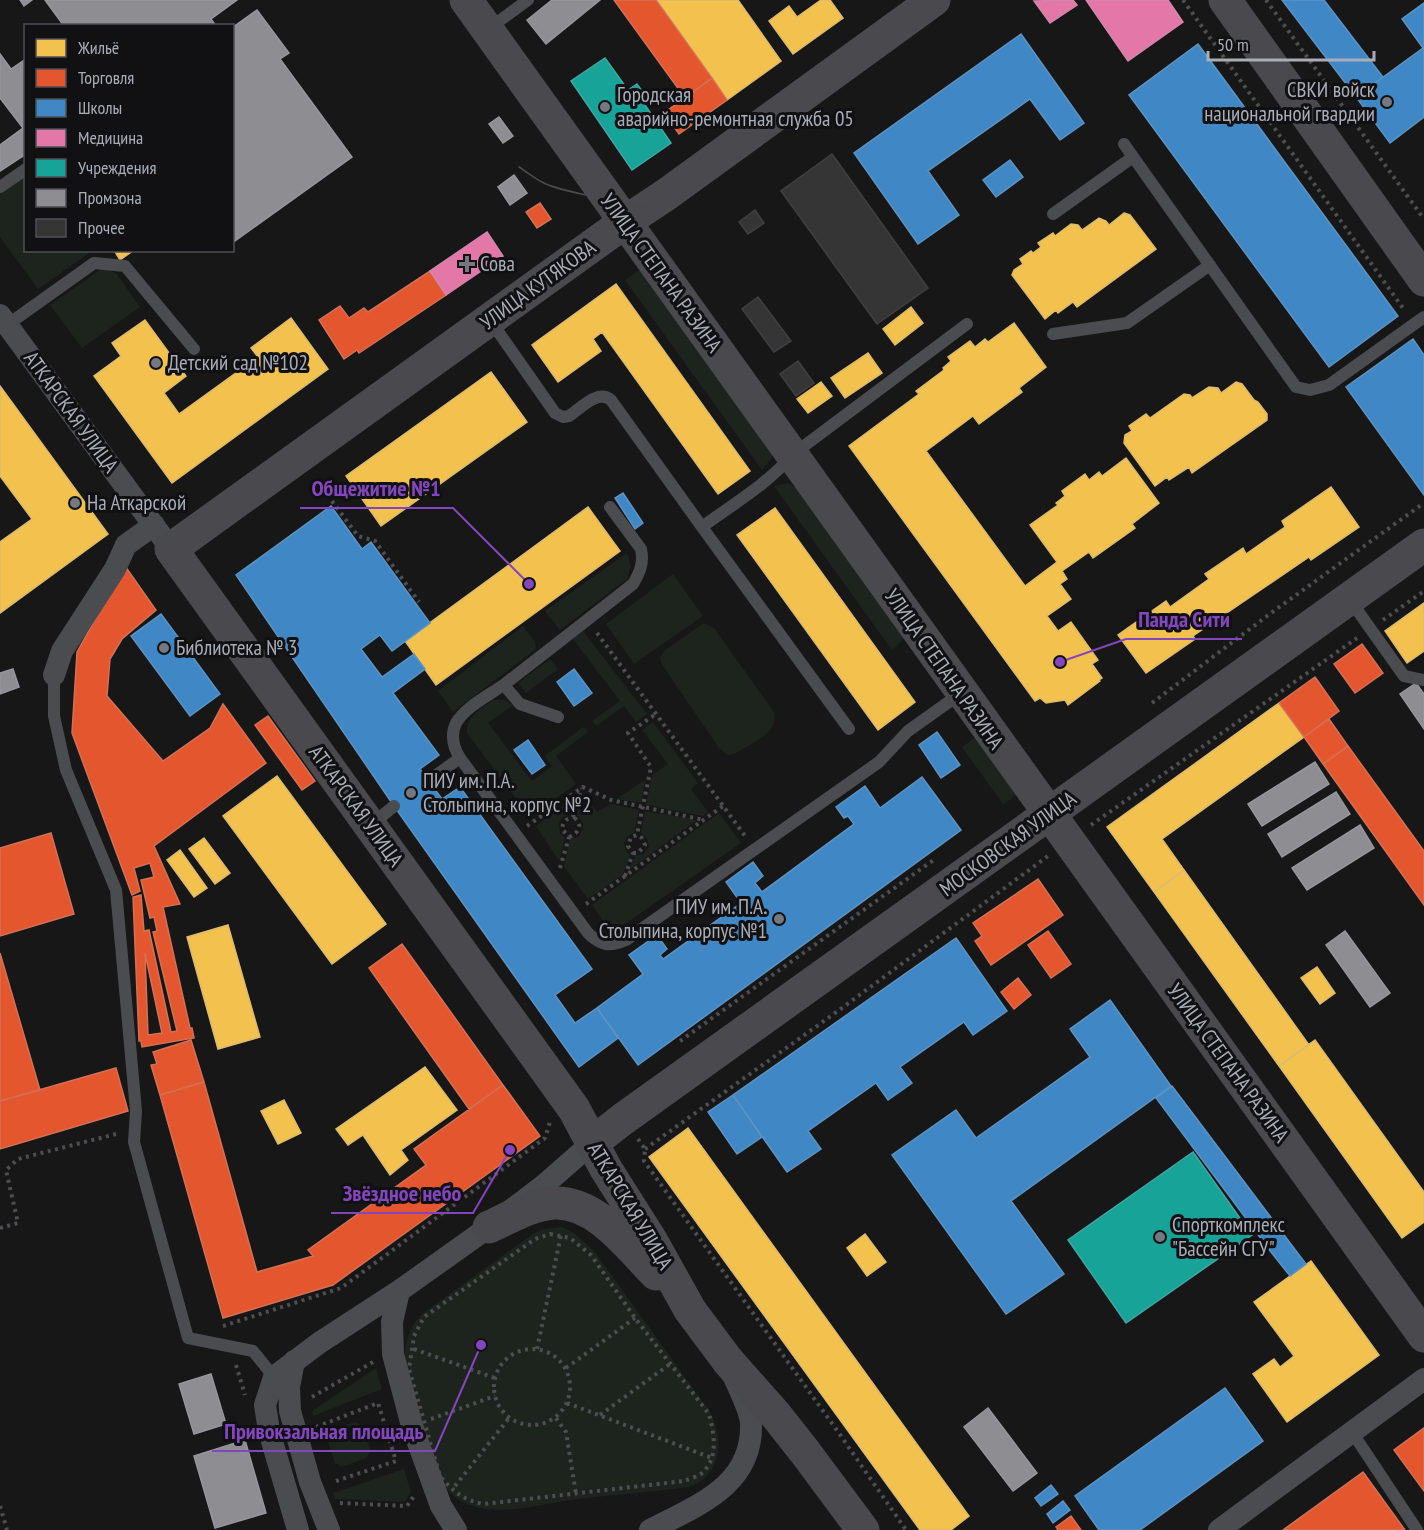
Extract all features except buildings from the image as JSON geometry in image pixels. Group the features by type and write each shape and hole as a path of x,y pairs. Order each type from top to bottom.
{"street":[{"name":"УЛИЦА СТЕПАНА РАЗИНА","path":"466,0 1424,1336"},
{"name":"УЛИЦА КУТЯКОВА","path":"163,537 490,320 934,0"},
{"path":"1229,2 1424,280"},
{"name":"АТКАРСКАЯ УЛИЦА","path":"4,320 163,537 382,816 574,1109 625,1203 651,1240 690,1310 728,1361 775,1414 863,1530"},
{"path":"54,675 62,651 114,569 126,545 163,537"},
{"name":"МОСКОВСКАЯ УЛИЦА","path":"592,1143 1424,545"},
{"path":"298,1530 268,1431 265,1405 274,1377 294,1361 399,1292 489,1227 544,1185 592,1143"},
{"name":"АТКАРСКАЯ УЛИЦА","path":"489,1227 532,1208 554,1203 576,1206 612,1230 690,1310"},
{"path":"399,1292 392,1322 402,1351 418,1424 441,1506 456,1530"},
{"path":"294,1361 289,1387 290,1411 310,1482 329,1530"},
{"path":"650,1530 701,1504 732,1482 748,1454 752,1422 728,1361"},
{"path":"1219,1530 1424,1379"}],"lane":[{"path":"487,30 528,0"},
{"path":"1124,144 1296,387 1310,390 1329,385 1419,321"},
{"path":"1053,214 1133,157"},
{"path":"0,187 24,170"},
{"path":"4,320 94,263 124,266 194,349"},
{"path":"1053,334 1127,323 1210,265"},
{"path":"490,320 555,413 563,417 568,416 599,395 606,395 611,400 849,729"},
{"path":"702,526 778,472 792,455 967,324"},
{"path":"610,507 640,549 642,565 633,584 504,685 466,711 457,722 453,741 460,758 554,886 596,940 603,945 614,946 626,940 879,762 908,731 962,692"},
{"path":"1349,599 1404,676 1424,680"},
{"path":"54,675 54,716 66,770 116,890 136,1111 134,1142 188,1338 254,1351 274,1377"},
{"path":"504,685 520,704 558,717"},
{"path":"428,780 460,758"},
{"path":"1353,1432 1417,1530"}],"path":[{"path":"1183,0 1419,321"},
{"path":"1266,0 1424,219"},
{"path":"323,489 358,536 375,541 419,602"},
{"path":"1151,704 1271,612 1424,503"},
{"path":"645,1149 831,1016 1039,862 1424,591"},
{"path":"587,620 754,848"},
{"path":"637,835 651,767 628,733 656,714"},
{"path":"583,787 611,800 704,820"},
{"path":"516,834 583,787"},
{"path":"569,837 562,829 563,825 566,820 573,817 583,787"},
{"path":"574,913 723,806"},
{"path":"554,886 569,837 580,827 579,822 573,817"},
{"path":"633,853 628,842 631,837 637,835"},
{"path":"633,853 643,850 645,845 642,838 637,835"},
{"path":"673,1047 944,852"},
{"path":"626,876 633,853"},
{"path":"188,1338 341,1288 545,1138 549,1122 574,1109"},
{"path":"623,1119 645,1149 644,1161 906,1530"},
{"path":"0,1228 18,1223 6,1170 18,1159 120,1133"},
{"path":"306,1401 377,1359 402,1351 414,1336 424,1317 535,1239 550,1234 561,1235 570,1238 591,1255 635,1318 709,1414 714,1433 712,1458 701,1474 684,1481 484,1504 472,1502 452,1490 440,1476 418,1424 409,1369 402,1351"},
{"path":"537,1349 561,1235"},
{"path":"566,1368 635,1318"},
{"path":"537,1349 549,1352 566,1368 571,1385 567,1403 556,1418 541,1425 532,1426 509,1418 497,1404 495,1378 500,1365 511,1356 523,1350 537,1349"},
{"path":"402,1351 495,1378"},
{"path":"600,1415 670,1364"},
{"path":"418,1424 495,1396"},
{"path":"312,1418 315,1427 378,1403 396,1461 329,1483"},
{"path":"567,1403 712,1458"},
{"path":"452,1490 509,1418"},
{"path":"556,1418 566,1432 576,1494"},
{"path":"336,1503 407,1506"},
{"path":"0,1506 7,1530"}],"shaded area":[{"path":"24,176 24,252 91,252 38,289 0,237 0,193"},
{"path":"103,268 116,273 140,307 82,348 50,305"},
{"path":"642,268 773,456 762,470 625,280"},
{"path":"789,483 802,493 906,636 892,650 774,486"},
{"path":"627,553 631,566 627,579 560,630 545,611"},
{"path":"673,574 703,616 634,664 606,624"},
{"path":"704,623 714,628 774,712 775,719 768,732 734,754 728,755 719,748 661,663 660,658 665,650"},
{"path":"523,626 535,642 536,649 453,712 438,691"},
{"path":"583,631 647,714 636,722 624,706 596,726 592,721 620,701 573,639"},
{"path":"550,659 558,669 526,693 518,683"},
{"path":"493,700 504,700 513,705 488,723 532,781 552,766 545,756 583,727 588,732 556,756 576,784 530,817 467,733 472,717"},
{"path":"653,722 698,783 691,789 708,812 703,816 646,805 652,775 668,764 642,730"},
{"path":"977,736 1018,794 1003,804 962,747"},
{"path":"645,780 641,803 616,799"},
{"path":"582,795 597,812 611,804 639,810 634,833 629,835 624,842 626,851 630,855 623,874 588,899 564,866 570,839 578,837 583,828 582,820 577,815"},
{"path":"576,796 571,814 563,817 559,823 560,833 565,838 559,861 536,826"},
{"path":"645,811 697,820 629,870 635,856 644,854 649,846 647,838 641,833"},
{"path":"719,813 741,843 618,929 613,930 604,922 592,905"},
{"path":"562,1227 574,1233 594,1251 708,1409 717,1431 718,1453 715,1464 701,1481 690,1487 511,1509 476,1507 454,1496 437,1477 405,1358 409,1334 422,1314 534,1233"},
{"path":"376,1368 382,1389 313,1416 312,1411"},
{"path":"356,1422 363,1426 371,1451 366,1458 342,1467 335,1463 327,1438 332,1429"},
{"path":"404,1469 411,1492 405,1502 335,1499 333,1493"}],"tram line":[{"path":"519,167 550,186 592,196 621,201 642,201 663,195 698,179 944,0"}],"place":[{"name":"СВКИ войск национальной гвардии","path":"1387,102"},
{"name":"Городская аварийно-ремонтная служба 05","path":"605,107"},
{"name":"Сова","path":"467,264"},
{"name":"Детский сад №102","path":"156,363"},
{"name":"На Аткарской","path":"75,503"},
{"name":"Общежитие №1","path":"529,584"},
{"name":"Библиотека № 3","path":"164,648"},
{"name":"Панда Сити","path":"1060,662"},
{"name":"ПИУ им. П.А. Столыпина, корпус №2","path":"411,793"},
{"name":"ПИУ им. П.А. Столыпина, корпус №1","path":"779,919"},
{"name":"Звёздное небо","path":"510,1150"},
{"name":"Спорткомплекс \"Бассейн СГУ\"","path":"1160,1237"},
{"name":"Привокзальная площадь","path":"481,1345"}]}
